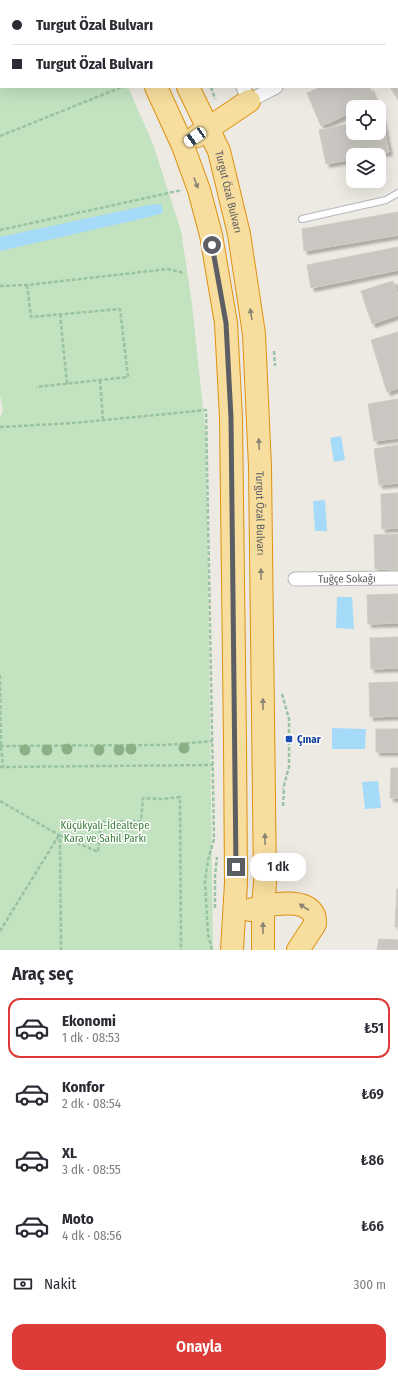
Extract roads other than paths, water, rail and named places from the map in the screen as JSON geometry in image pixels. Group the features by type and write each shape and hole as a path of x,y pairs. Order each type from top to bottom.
{"highway":[{"path":"156,88 182,146 199,190 211,235 226,323 231,418 236,883 232,950"},
{"path":"167,88 177,110 184,120 196,128 208,128"},
{"path":"201,90 200,103 208,106 246,94"},
{"name":"Turgut Özal Bulvarı","path":"201,90 208,128 219,151 239,234 254,334 260,467 265,883 263,906 263,950"},
{"path":"182,146 208,128 246,94"},
{"path":"234,927 242,914 251,909 263,906 299,904 306,907 314,914 315,924 298,950"}],"street":[{"path":"246,94 272,88"},
{"name":"Tuğçe Sokağı","path":"295,579 398,578"}],"lane":[{"path":"302,219 386,200 398,193"}],"water":[{"path":"161,204 163,213 0,251 0,237 149,205"},
{"path":"341,436 345,460 334,462 330,438"},
{"path":"325,500 327,531 315,531 313,501"},
{"path":"337,597 352,597 354,629 336,628"},
{"path":"332,728 366,729 365,749 332,749"},
{"path":"378,781 381,808 365,809 362,782"}],"place":[{"name":"Çınar","path":"289,739"}],"park label":[{"name":"Küçükyalı-İdealtepe Kara ve Sahil Parkı","path":"105,831"}]}
